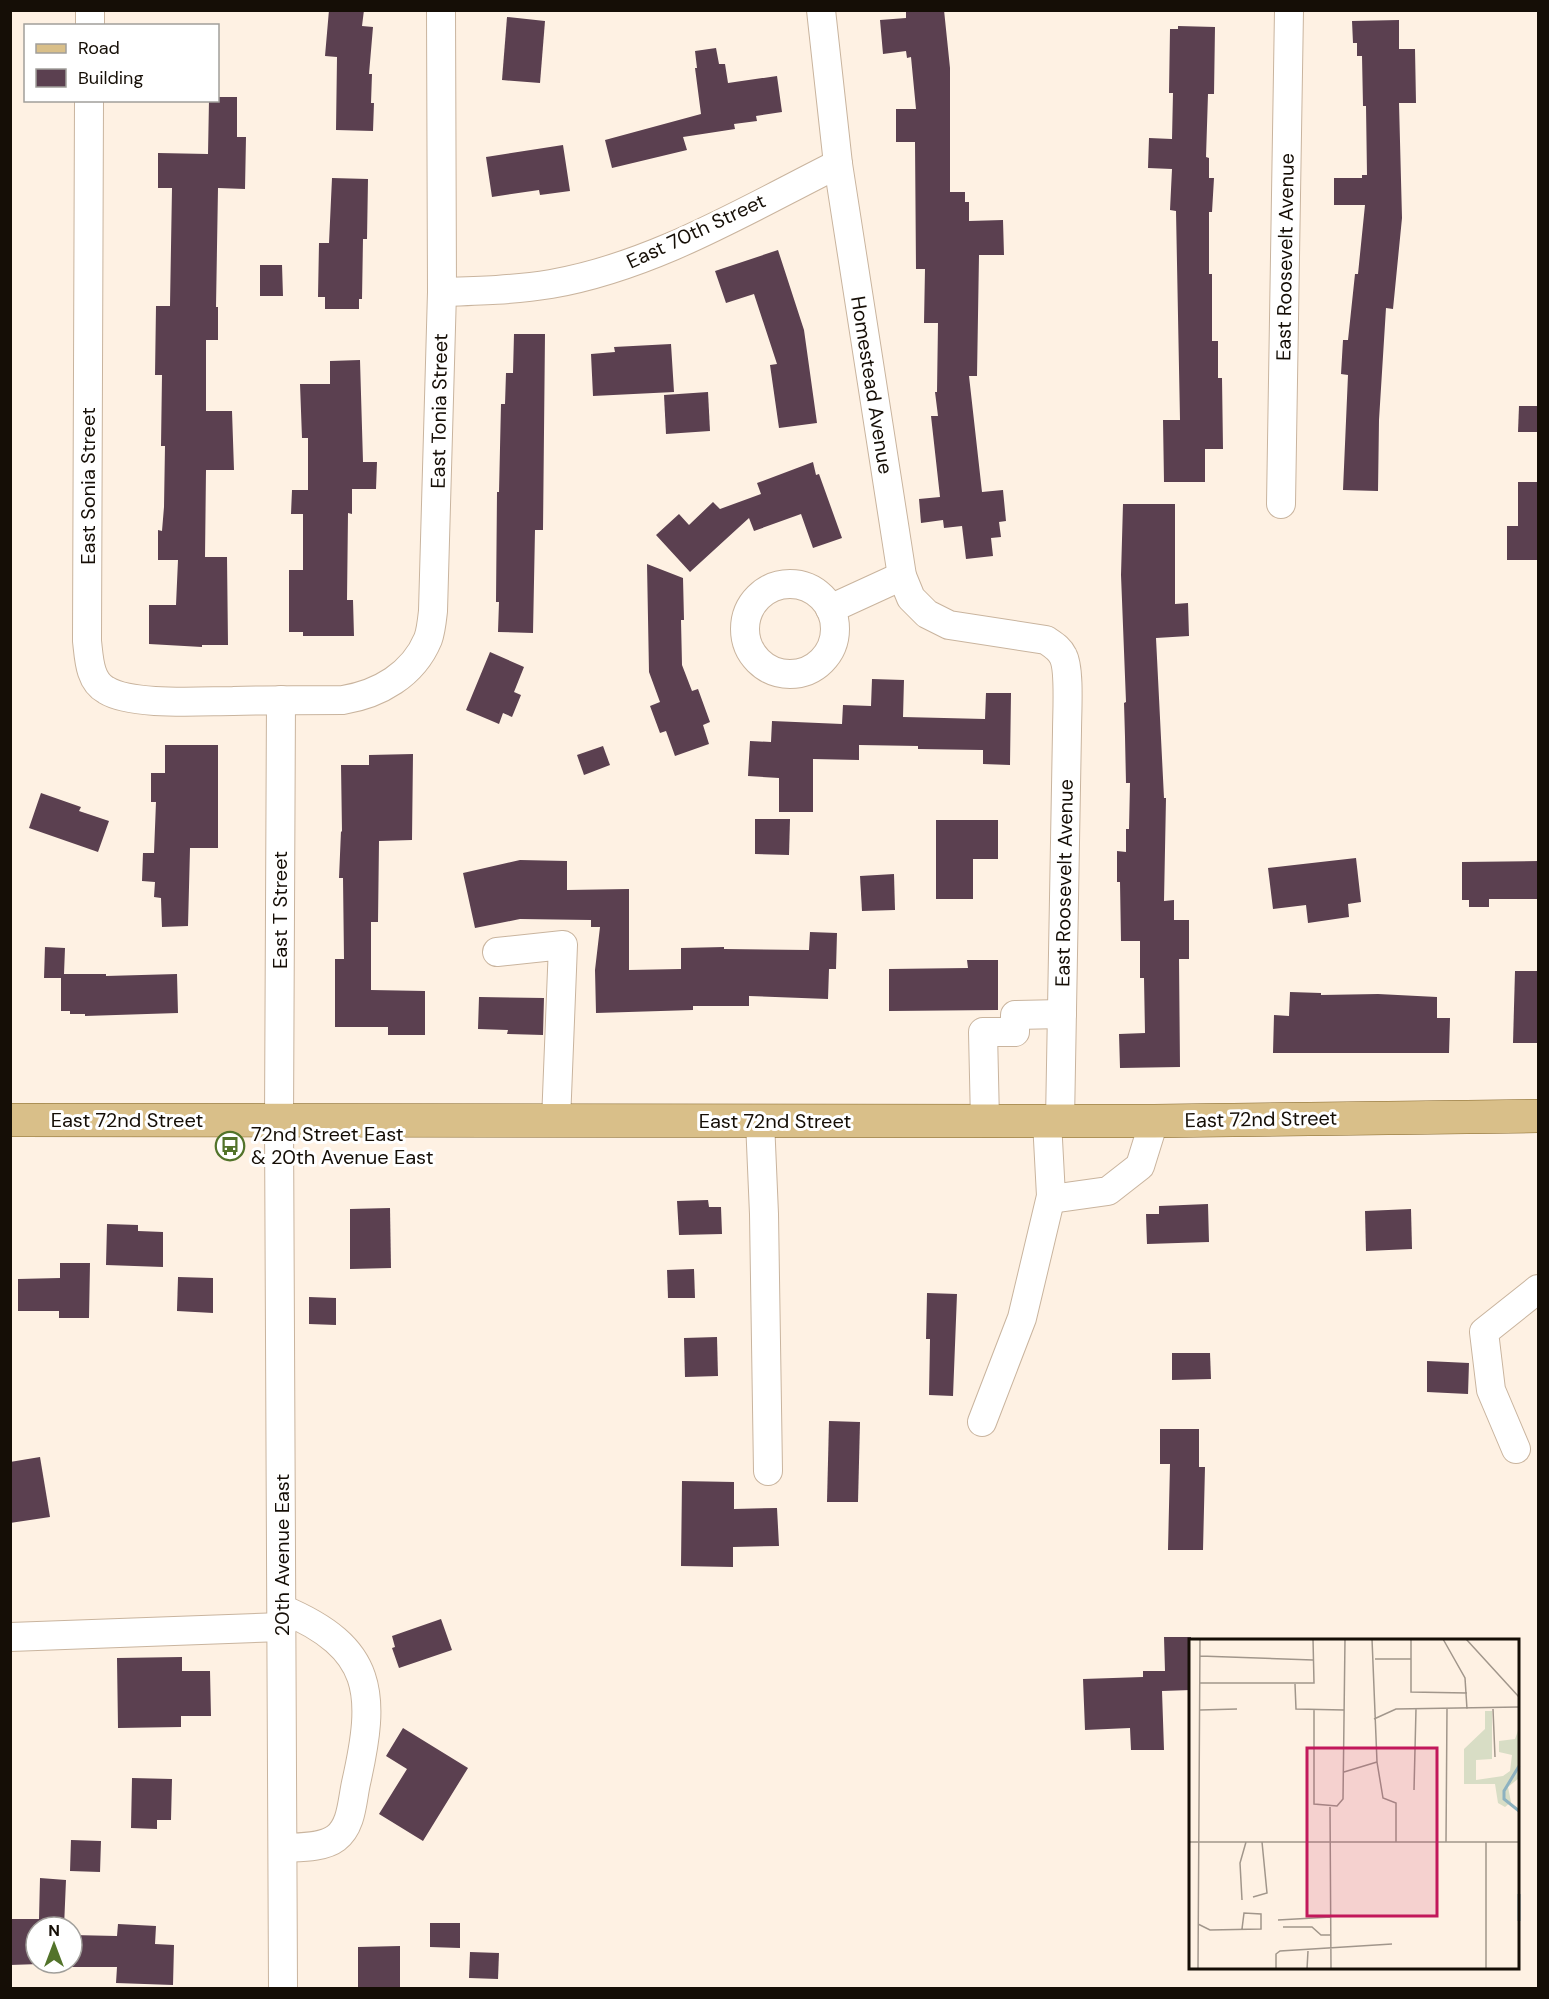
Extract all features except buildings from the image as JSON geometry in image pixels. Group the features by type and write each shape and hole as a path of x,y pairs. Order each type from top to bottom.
{"main road":[{"name":"East 72nd Street","path":"10,1120 1154,1121 1539,1116"}],"street":[{"name":"East Tonia Street","path":"281,700 343,699 364,696 385,687 401,675 419,656 428,638 434,611 442,292 441,10"},
{"name":"Homestead Avenue","path":"822,10 838,164 902,576 911,598 927,614 949,625 1046,640 1058,648"},
{"name":"East Roosevelt Avenue","path":"1281,504 1289,10"},
{"name":"East Sonia Street","path":"89,102 87,640 90,667 98,684 106,691 126,696 162,702 281,700"},
{"name":"East 70th Street","path":"442,292 495,290 550,284 584,277 630,263 680,243 838,164"},
{"path":"830,609 902,576"},
{"name":"East Roosevelt Avenue","path":"982,1422 1022,1318 1051,1199 1062,1014 1066,670 1064,658 1058,648"},
{"name":"East T Street","path":"279,1121 281,700"},
{"path":"497,952 563,945 556,1121"},
{"path":"985,1121 983,1032 1015,1032 1015,1015 1062,1014"},
{"name":"20th Avenue East","path":"279,1121 283,1989"},
{"path":"760,1121 765,1237 768,1471"},
{"path":"1051,1199 1108,1191 1140,1166 1154,1121"},
{"path":"1515,1449 1491,1390 1484,1332 1539,1289"},
{"path":"10,1637 299,1616 333,1636 351,1654 363,1679 367,1711 359,1769 347,1824 334,1840 316,1845 283,1848"}],"place":[{"name":"72nd Street East & 20th Avenue East","path":"230,1146"}]}
